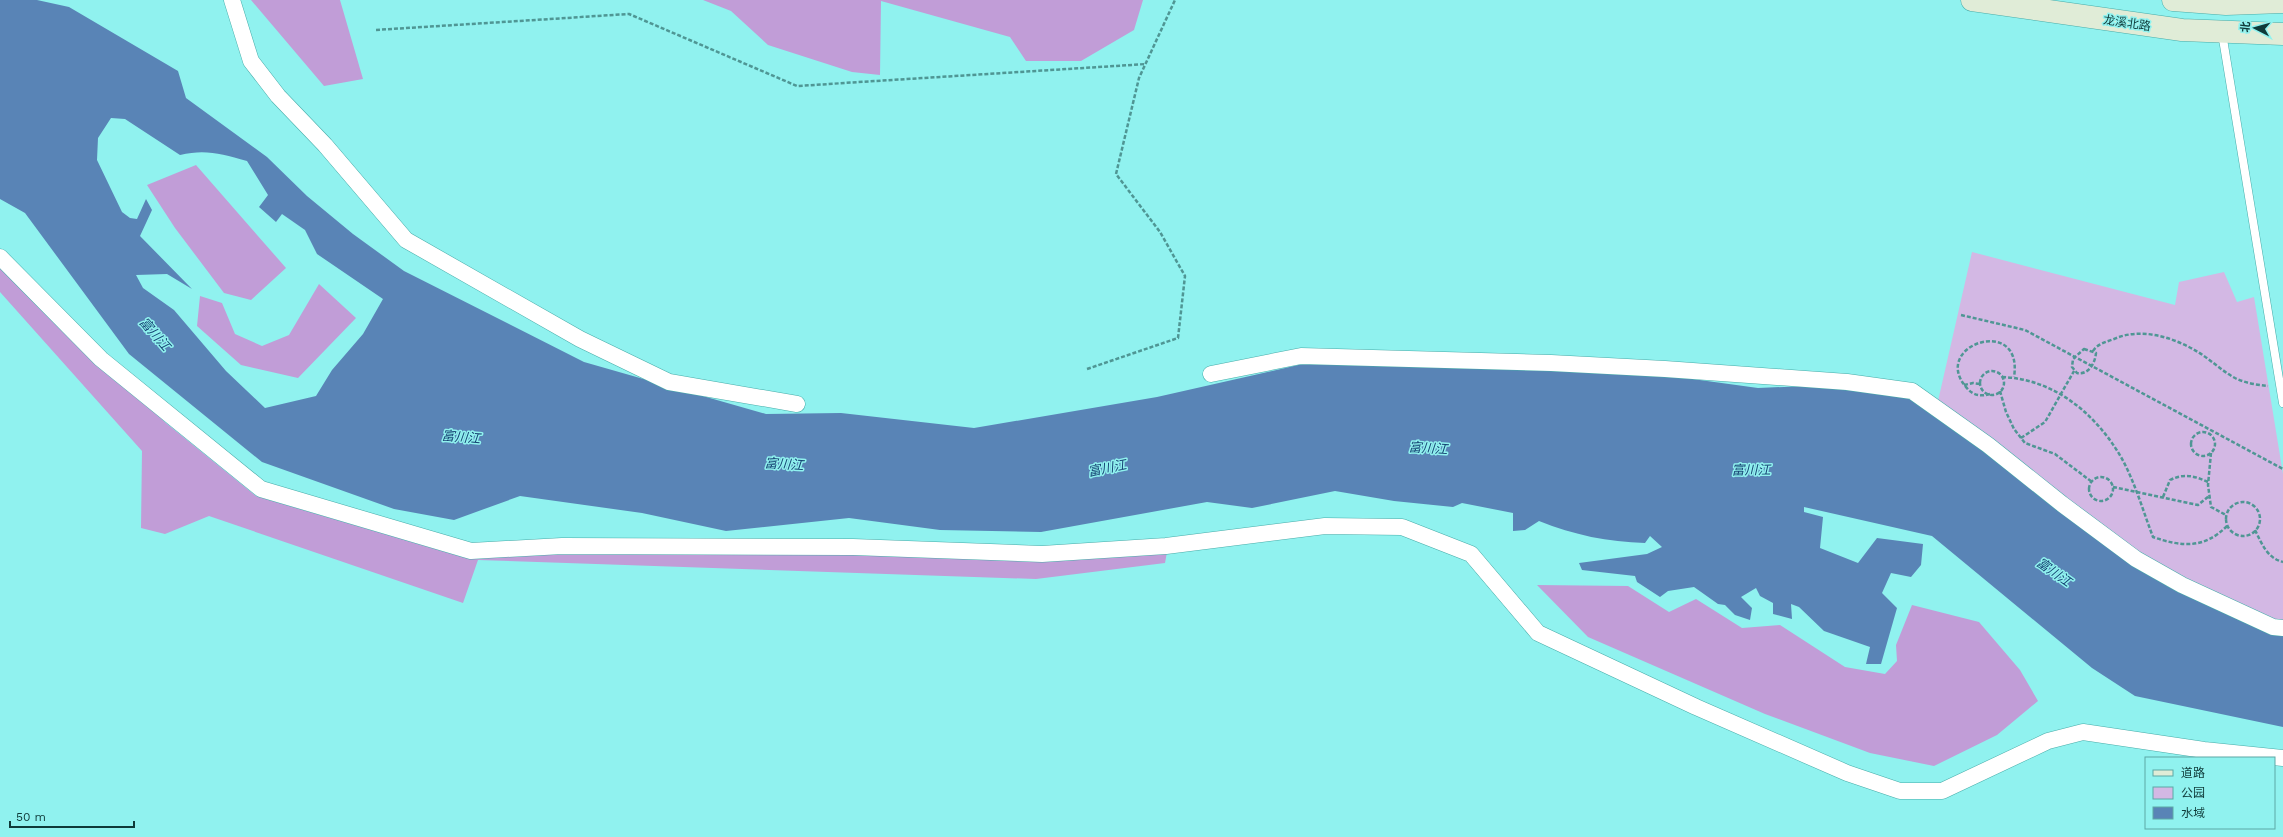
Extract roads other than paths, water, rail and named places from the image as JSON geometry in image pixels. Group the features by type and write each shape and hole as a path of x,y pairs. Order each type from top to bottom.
{"main road":[{"name":"龙溪北路","path":"1972,0 2142,25 2221,32 2283,34"},
{"path":"2173,0 2226,4 2283,2"}],"street":[{"path":"232,0 250,61 278,96 325,145 406,240 580,339 669,382 797,404"},
{"path":"0,257 101,359 261,489 471,551 562,546 845,547 1042,554 1166,546 1325,526 1402,527 1471,554 1538,633 1704,710 1847,772 1900,791 1942,791 2048,741 2083,732 2204,750 2273,757"},
{"path":"1211,374 1301,356 1551,363 1665,369 1847,382 1912,391 1988,445 2062,504 2136,559 2203,594 2273,627 2283,628"}],"lane":[{"path":"2221,32 2283,403"}],"water":[{"name":"富川江","path":"0,0 37,0 69,7 178,71 186,98 267,157 307,196 353,234 404,271 584,362 766,414 841,413 974,428 1157,397 1307,363 1656,374 1758,388 1808,386 1905,395 2056,502 2167,586 2248,621 2283,633 2283,727 2135,696 2092,668 1932,536 1804,507 1804,512 1823,517 1820,548 1858,563 1877,538 1923,544 1921,565 1911,577 1891,573 1882,593 1897,608 1881,664 1866,664 1870,647 1824,631 1799,607 1791,604 1792,619 1773,614 1773,603 1760,596 1756,588 1741,597 1752,608 1750,620 1735,615 1725,605 1718,604 1694,587 1668,591 1660,597 1637,582 1635,576 1582,570 1579,563 1647,554 1662,547 1650,536 1645,543 1618,541 1578,534 1539,521 1525,530 1513,531 1513,513 1462,503 1453,507 1394,501 1335,491 1252,508 1207,502 1041,532 940,530 849,518 726,531 642,513 520,496 454,520 394,509 262,462 129,354 25,213 0,199","holes":["111,118 125,119 180,155 206,152 221,154 247,161 268,195 259,207 276,222 282,214 305,230 317,254 383,299 363,334 332,370 316,396 265,408 226,371 174,310 143,288 136,275 167,274 192,289 140,236 152,210 146,199 137,219 130,218 122,212 97,160 98,138"]}]}
